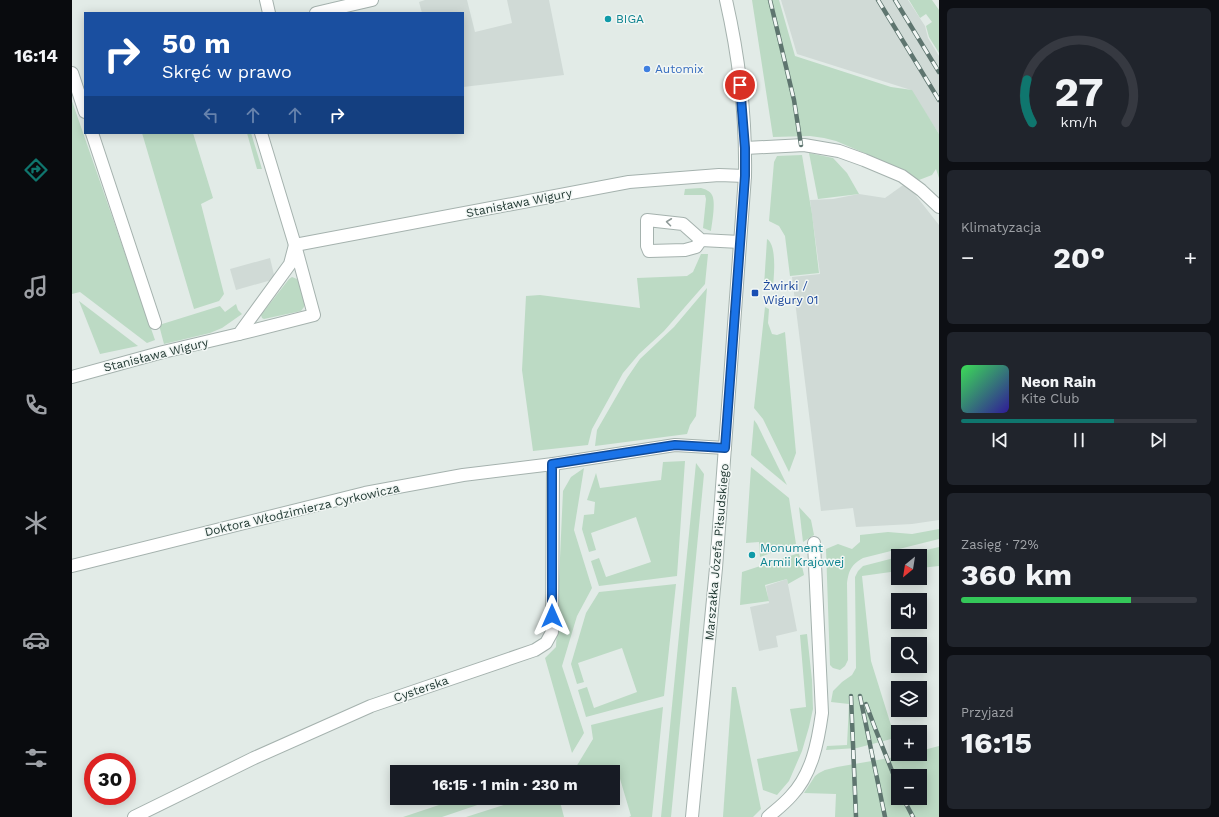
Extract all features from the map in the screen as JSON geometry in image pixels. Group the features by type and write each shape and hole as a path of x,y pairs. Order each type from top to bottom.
{"street":[{"path":"266,0 269,12"},
{"path":"320,12 372,0"},
{"name":"Marszałka Józefa Piłsudskiego","path":"692,817 716,568 745,176 745,148 740,85 732,28 726,0"},
{"path":"72,73 84,109"},
{"path":"92,134 155,323"},
{"name":"Stanisława Wigury","path":"72,377 163,352 314,315 295,244 261,134"},
{"path":"745,148 804,145 839,151 902,176 916,186 939,207"},
{"name":"Stanisława Wigury","path":"295,244 629,182 719,175 745,176"},
{"path":"702,240 740,242"},
{"path":"239,334 290,264 295,244"},
{"name":"Doktora Włodzimierza Cyrkowicza","path":"72,566 365,492 463,475 552,464 675,445 725,448"},
{"name":"Cysterska","path":"134,817 254,758 371,706 535,650 546,643 552,632 552,464"},
{"path":"768,817 792,796 806,774 818,739 822,713 814,543"}],"shaded area":[{"path":"425,0 467,0 475,32 512,23 507,0 549,0 564,75 464,87 464,12 422,12 419,2"},
{"path":"781,0 908,0 925,26 928,38 939,56 939,134 911,90 797,54"},
{"path":"906,183 939,225 939,520 912,524 856,527 853,508 821,511 792,277 820,274 810,200 833,199 859,194 885,198"},
{"path":"270,258 275,279 236,290 230,269"},
{"path":"787,579 797,631 776,636 778,647 759,651 750,607 769,603 766,586"}],"green space":[{"path":"752,0 779,0 795,56 891,87 912,90 939,134 939,178 936,169 932,175 919,180 876,158 836,141 824,138 810,136 773,137"},
{"path":"909,0 932,0 939,10 939,53 929,37 926,26 932,22 926,14 920,18"},
{"path":"72,101 155,340 147,343 80,292 72,294"},
{"path":"142,134 193,134 213,198 201,204 224,294 219,301 194,309"},
{"path":"247,134 251,134 262,169 257,169"},
{"path":"809,153 833,158 847,173 859,194 818,199"},
{"path":"802,155 812,214 819,273 790,276 785,236 779,226 769,221 774,162 777,156"},
{"path":"701,188 710,192 714,202 711,231 703,228 706,199 705,195 684,195 685,189"},
{"path":"767,239 770,242 774,254 773,286 764,286"},
{"path":"701,254 708,254 705,284 664,331 639,354 623,373 592,429 588,445 533,451 522,370 526,296 540,295 640,308 637,278 687,276 693,272"},
{"path":"292,277 297,279 299,283 305,303 304,307 301,311 264,319 262,318 261,315"},
{"path":"707,288 696,416 690,425 687,434 595,446 597,430 627,378 640,359 674,327"},
{"path":"79,301 138,346 100,354"},
{"path":"236,304 238,310 242,314 222,328 210,333 164,344 159,325 220,306 225,312"},
{"path":"765,307 769,309 768,323 772,334 777,335 785,332 796,453 789,472 763,419 754,408"},
{"path":"754,420 757,424 787,485 751,455"},
{"path":"685,461 677,576 599,586 591,561 599,558 606,577 651,562 636,517 591,533 596,550 589,552 582,529 584,515 594,514 595,502 587,500 596,473 600,488 661,480 663,462"},
{"path":"696,463 704,474 671,817 661,817"},
{"path":"751,467 789,498 796,544 760,557 759,542 746,543"},
{"path":"584,468 574,530 592,588 577,616 562,666 584,733 572,753 545,658 556,647 563,491 571,477"},
{"path":"799,507 811,520 814,535 803,542"},
{"path":"939,529 939,539 899,549 891,549 891,551 863,558 853,566 850,571 847,583 848,660 845,666 840,670 833,668 830,665 826,549 838,544 852,549 860,542 860,535 888,532 912,534"},
{"path":"939,547 939,566 927,567 927,550"},
{"path":"799,553 804,575 788,584 787,579 765,585 769,601 740,605 742,572"},
{"path":"891,559 891,572 862,576 871,661 891,725 891,739 857,748 826,750 827,746 847,745 849,704 831,702 833,691 852,675 856,668 855,577 863,566"},
{"path":"676,584 664,696 586,717 578,690 587,687 594,708 637,692 622,648 578,663 584,682 577,684 571,664 586,613 599,592"},
{"path":"807,634 812,680 813,709 802,751 789,781 777,795 763,790 757,759 798,751 790,709 806,707 800,635"},
{"path":"732,687 736,687 761,809 753,817 723,817"},
{"path":"663,707 652,817 629,817 631,816 620,779 620,765 577,765 593,739 591,725"},
{"path":"939,746 939,817 835,817 836,794 804,793 815,776 825,770 891,758 891,761 927,761 927,749"},
{"path":"439,805 477,805 442,817 403,817"},
{"path":"504,805 561,805 564,817 466,817"}],"railway":[{"path":"770,0 794,100 801,145"},
{"path":"878,0 939,100"},
{"path":"895,0 939,72"},
{"path":"851,696 856,817"},
{"path":"860,696 885,817"},
{"path":"866,704 891,769"},
{"path":"907,805 913,817"}],"place":[{"name":"BIGA","path":"608,19"},
{"name":"Automix","path":"647,69"},
{"name":"Żwirki / Wigury 01","path":"755,293"},
{"name":"Monument Armii Krajowej","path":"752,555"}],"route":[{"path":"552,616 552,464 675,445 725,448 745,176 745,148 740,85"}]}
